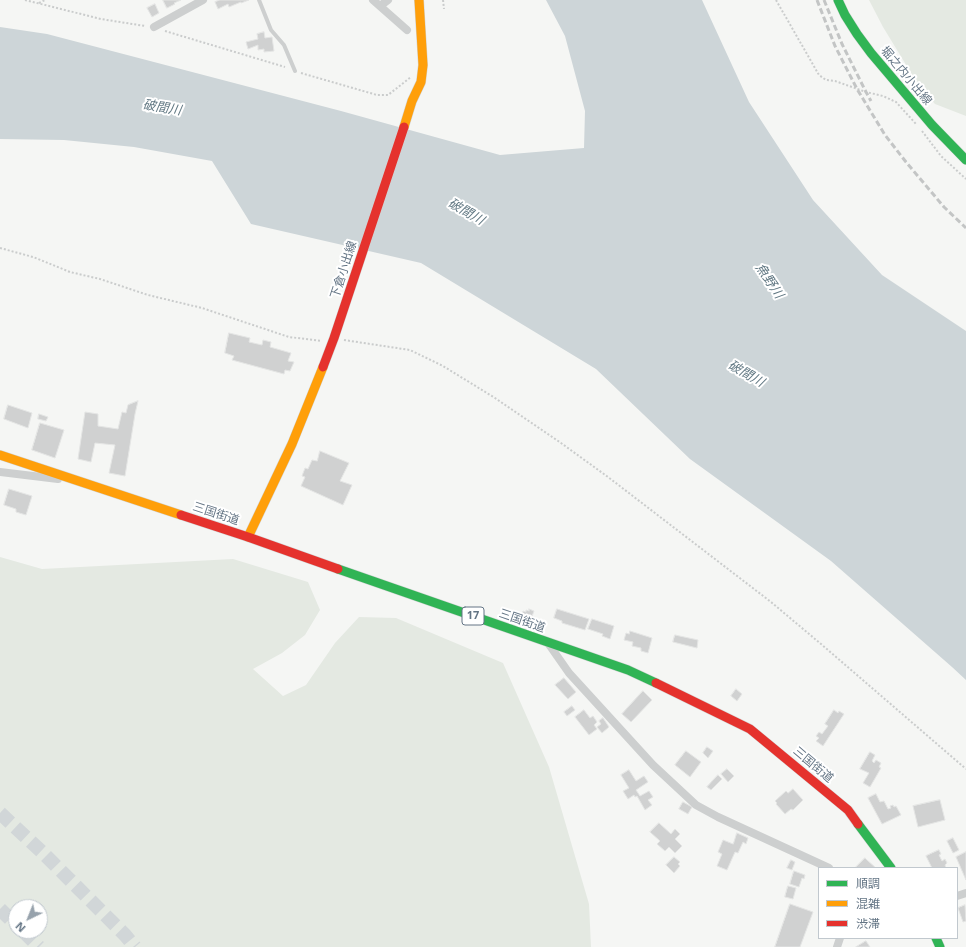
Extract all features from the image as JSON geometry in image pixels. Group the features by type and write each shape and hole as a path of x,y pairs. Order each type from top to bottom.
{"main road":[{"name":"下倉小出線","path":"248,537 292,444 335,337 412,101 421,82 422,65 419,0"},
{"name":"堀之内小出線","path":"838,0 857,34 871,53 932,125 966,160"},
{"name":"三国街道","path":"0,455 248,537 628,670 750,729 848,810 890,867"}],"street":[{"path":"154,27 203,0"},
{"path":"373,0 407,30"},
{"path":"380,6 388,0"},
{"path":"0,472 84,483"},
{"path":"548,642 569,673 638,749 696,805 827,867"}],"lane":[{"path":"259,0 271,30 284,45 295,71"}],"path":[{"path":"25,0 102,18 154,27 377,95 388,95 411,77 422,65"},
{"path":"38,3 45,0"},
{"path":"443,0 444,9"},
{"path":"776,0 819,75 826,80 835,81 866,92 883,96 896,102 942,156 966,179"},
{"path":"0,248 33,257 70,272 100,279 148,295 202,308 289,337 335,337 410,350 443,366 509,407 608,476 746,583 821,644 966,769"}],"shaded area":[{"path":"869,0 966,0 966,116 935,104 919,86 883,27"},
{"path":"0,557 42,569 233,559 308,582 320,610 305,635 282,653 253,669 283,696 306,685 335,643 359,617 396,618 503,663 549,767 589,904 591,947 0,947"}],"water":[{"path":"546,0 702,0 749,102 813,200 882,275 966,331 966,680 831,561 690,459 596,369 421,263 251,224 212,161 134,147 64,140 0,139 0,27 47,34 341,111 500,155 584,148 585,111 565,36"}],"building":[{"path":"163,0 181,0 167,8"},
{"path":"220,0 249,0 229,7 228,4 218,9 215,2"},
{"path":"155,4 159,13 152,17 147,8"},
{"path":"264,32 265,38 272,37 274,51 264,52 264,49 258,50 258,45 248,49 246,42 258,39 257,34"},
{"path":"229,333 250,338 249,342 262,345 263,340 271,342 270,347 291,353 288,361 294,362 290,371 285,370 284,374 232,360 234,356 225,353"},
{"path":"138,401 125,476 109,473 115,445 95,443 91,462 78,459 85,412 98,414 98,426 118,429 122,412 126,413 128,405"},
{"path":"8,405 32,413 28,428 4,419"},
{"path":"39,414 48,417 46,421 38,419"},
{"path":"40,423 64,430 55,458 32,450"},
{"path":"320,451 349,463 340,481 352,485 343,505 301,486 305,477 302,476 305,468 308,469 312,460 317,461"},
{"path":"9,489 32,496 26,515 16,512 16,509 4,505"},
{"path":"529,609 534,611 531,619 522,615 523,611 529,611"},
{"path":"557,609 589,619 585,630 562,623 562,621 554,618"},
{"path":"592,619 614,626 610,639 602,636 603,634 588,629"},
{"path":"630,631 652,638 648,653 641,651 641,648 632,646 633,642 624,640 626,633 629,634"},
{"path":"675,635 698,640 697,648 673,642"},
{"path":"564,678 576,692 568,699 555,685"},
{"path":"736,689 742,694 737,701 731,696"},
{"path":"643,691 652,700 631,722 622,714"},
{"path":"572,706 575,710 567,716 564,712"},
{"path":"584,710 590,718 593,716 597,722 594,725 597,729 589,735 575,717"},
{"path":"834,710 838,713 839,711 844,714 823,746 816,741 819,738 816,736 819,732 822,734 828,726 825,724"},
{"path":"603,718 609,727 602,733 597,727 601,724 599,721"},
{"path":"707,747 713,751 708,758 703,753"},
{"path":"686,751 701,762 690,777 675,765"},
{"path":"870,752 875,755 872,761 874,763 876,760 881,763 879,767 881,768 870,787 863,783 869,773 860,769"},
{"path":"727,769 734,776 728,782 721,774"},
{"path":"629,770 636,781 644,776 648,782 636,790 640,796 649,791 653,797 648,800 652,805 645,810 637,796 635,797 634,795 628,799 623,791 629,788 621,775"},
{"path":"718,775 722,779 711,790 707,787"},
{"path":"793,789 803,800 793,810 791,809 785,814 775,801 786,791 788,793"},
{"path":"876,794 880,802 884,801 888,809 891,808 890,806 896,806 901,815 882,824 868,798"},
{"path":"940,800 945,820 918,827 913,806"},
{"path":"683,802 692,807 688,814 679,809"},
{"path":"659,823 671,834 675,829 680,834 675,839 682,846 675,853 669,847 665,851 657,844 660,841 650,832"},
{"path":"737,833 748,838 746,844 743,842 738,853 735,852 727,870 717,866 722,854 718,852 723,840 733,844"},
{"path":"953,838 959,850 953,853 947,841"},
{"path":"939,850 941,854 939,855 942,861 945,859 947,863 945,865 946,867 932,867 926,856"},
{"path":"966,852 966,880 956,857"},
{"path":"674,857 680,862 678,864 680,866 674,873 666,865"},
{"path":"865,858 875,867 856,867"},
{"path":"791,860 795,862 792,870 787,868"},
{"path":"794,871 805,875 804,879 802,878 799,887 790,884"},
{"path":"788,886 796,888 793,899 785,897"},
{"path":"790,904 813,912 800,947 775,947"},
{"path":"965,905 966,921 963,922 958,908"},
{"path":"866,941 870,947 856,947"}],"tunnel":[{"path":"0,813 42,852 125,935 135,947"},
{"path":"0,909 8,917"},
{"path":"31,939 39,947"}],"railway":[{"path":"817,0 835,46 857,89 885,135 944,207 966,228"},
{"path":"824,0 842,44 871,101"}],"traffic: fast":[{"path":"838,0 845,15 871,53 932,125 966,160"},
{"path":"338,569 628,670 656,683"},
{"path":"858,824 890,867"},
{"path":"936,939 940,947"}],"traffic: slow":[{"path":"404,127 412,101 421,82 423,65 419,0"},
{"path":"248,537 292,444 323,367"},
{"path":"0,455 181,515"}],"traffic: jam":[{"path":"323,367 404,127"},
{"path":"181,515 338,569"},
{"path":"656,683 750,729 848,810 858,824"}],"water label":[{"name":"破間川","path":"162,108"},
{"name":"破間川","path":"466,212"},
{"name":"魚野川","path":"769,281"},
{"name":"破間川","path":"746,374"}]}
